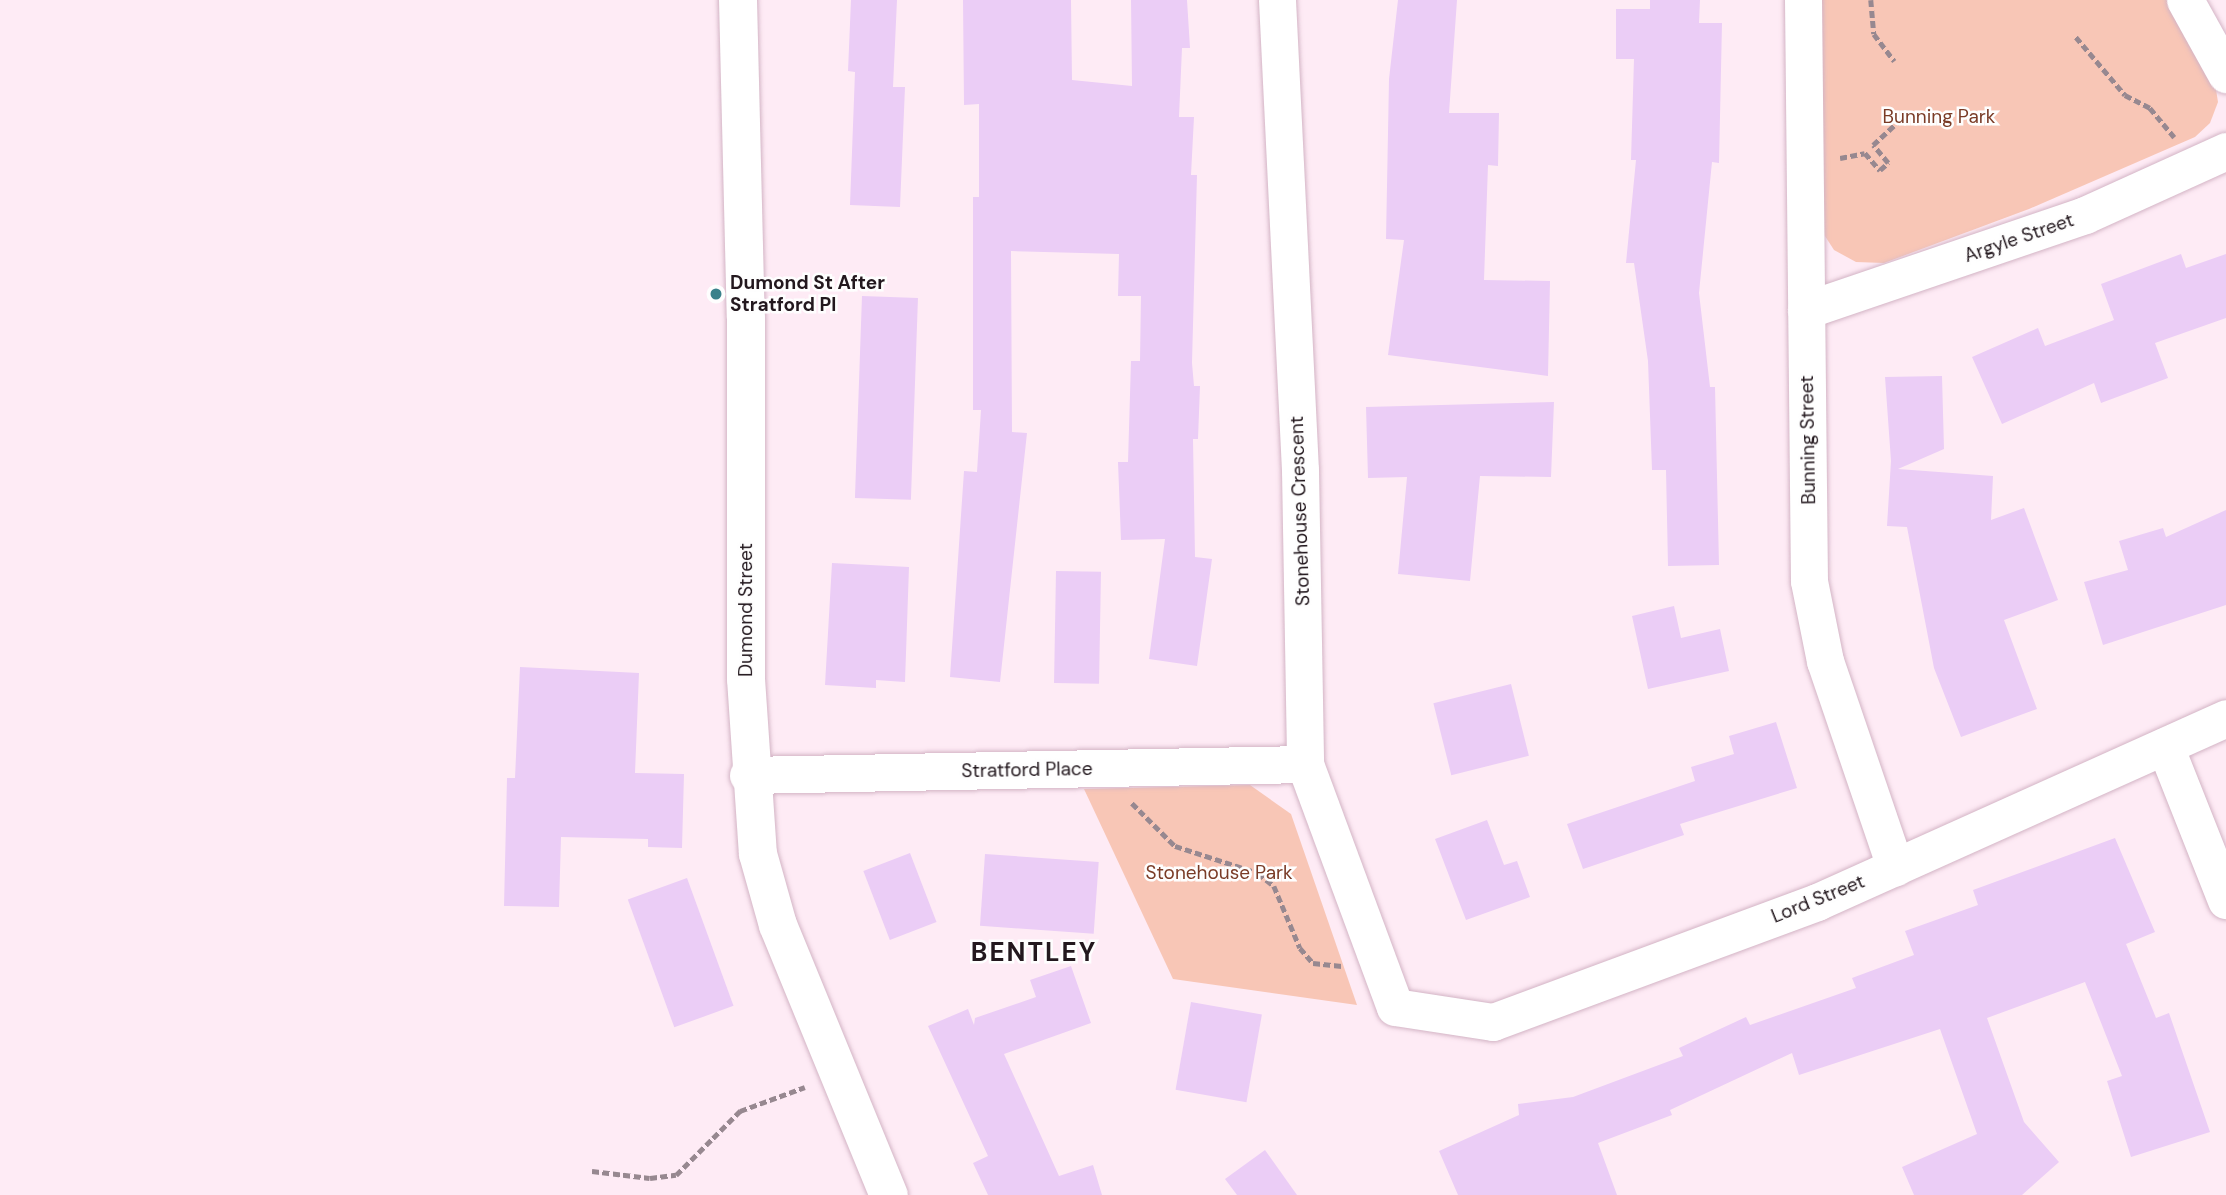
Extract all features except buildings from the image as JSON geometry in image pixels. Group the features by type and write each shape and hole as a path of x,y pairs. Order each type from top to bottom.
{"street":[{"name":"Dumond Street","path":"738,0 748,775 758,854 779,925 888,1195"},
{"name":"Stonehouse Crescent","path":"1277,0 1300,470 1305,764 1395,1007"},
{"name":"Bunning Street","path":"1803,0 1809,580 1825,661 1895,867"},
{"path":"2185,0 2226,74"},
{"name":"Argyle Street","path":"1807,310 2085,215 2226,151"},
{"name":"Lord Street","path":"1395,1007 1493,1022 1895,867 2226,718"},
{"path":"2165,746 2226,900"},
{"name":"Stratford Place","path":"748,775 1305,764"}],"path":[{"path":"1871,0 1874,34 1894,61"},
{"path":"2076,37 2125,95 2159,118 2176,139 2186,169"},
{"path":"1804,159 1859,158 1865,153 1880,170 1888,163 1873,145 1899,121"},
{"path":"1128,796 1145,820 1175,846 1241,865 1274,886 1300,948 1313,963 1360,966 1377,960"},
{"path":"592,1171 650,1178 676,1175 740,1111 839,1074"}],"green space":[{"name":"Bunning Park","path":"1819,0 2167,0 2215,83 2218,102 2210,123 2195,137 2029,209 1884,263 1856,262 1834,250 1823,233"},
{"name":"Stonehouse Park","path":"1250,785 1291,814 1357,1005 1173,979 1084,789"}],"place":[{"name":"Dumond St After Stratford Pl","path":"716,294"}],"district":[{"name":"BENTLEY","path":"1034,953"}]}
